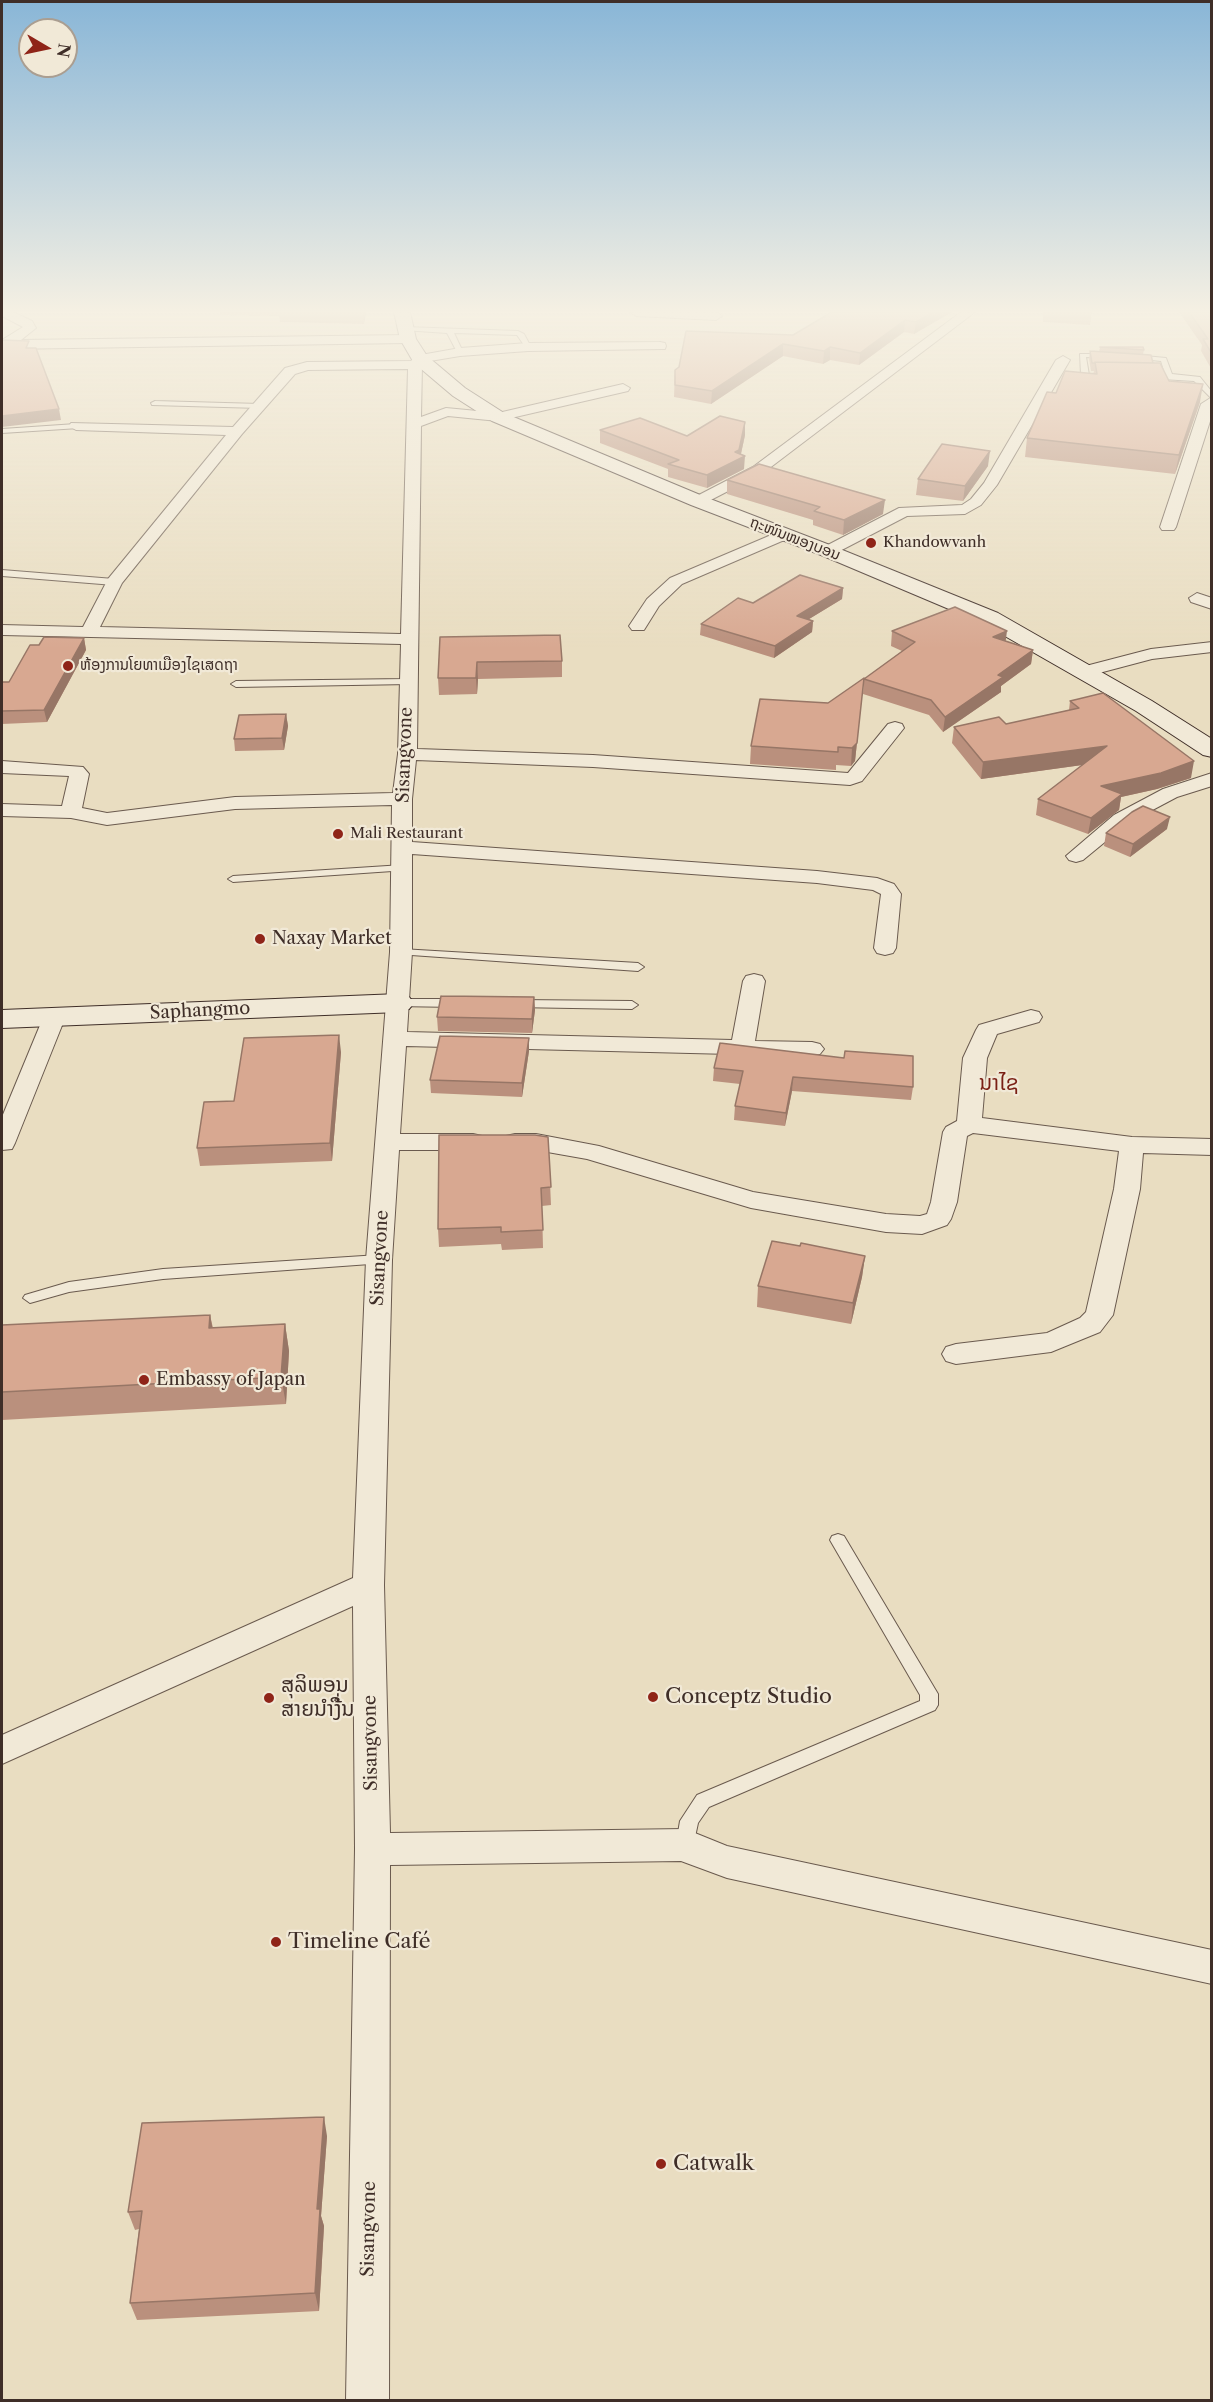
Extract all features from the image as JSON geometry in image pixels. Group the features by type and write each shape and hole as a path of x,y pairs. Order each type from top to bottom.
{"street":[{"path":"88,633 114,582 243,424"},
{"name":"Sisangvone","path":"367,2400 373,1849 368,1584 379,1260 401,952 402,799 407,754 414,424"},
{"name":"ຖະໜົນໜອງບອນ","path":"515,424 698,501 828,551 990,618 1143,706 1212,750"},
{"path":"698,501 758,470 817,424"},
{"path":"828,551 904,511 965,509 976,502 990,485 1027,424"},
{"path":"1168,527 1201,424"},
{"path":"76,426 237,431"},
{"path":"638,626 653,603 676,581 783,535"},
{"path":"2,630 409,639"},
{"path":"1084,672 1151,654 1212,647"},
{"path":"407,754 593,761 850,779 855,777 895,728"},
{"path":"2,767 76,771 79,774 71,812"},
{"path":"1076,856 1121,819 1170,793 1212,779"},
{"path":"2,810 71,812 107,819 235,803 402,799"},
{"path":"403,858 817,877 877,884 887,888 891,894 885,948"},
{"path":"742,1047 754,981"},
{"name":"Saphangmo","path":"2,1019 399,1002"},
{"path":"969,1125 975,1058 987,1030 1031,1017"},
{"path":"3,1143 54,1018"},
{"path":"395,1039 812,1048"},
{"path":"386,1142 536,1142 590,1152 751,1200 886,1223 922,1225 938,1219 945,1202 955,1132 969,1125 1132,1145 1212,1147"},
{"path":"956,1354 1051,1342 1090,1325 1100,1315 1127,1189 1132,1145"},
{"path":"2,1750 368,1584"},
{"path":"373,1849 686,1845 701,1854 727,1862 1212,1967"}],"lane":[{"path":"2,431 76,426"},
{"path":"2,573 114,582"},
{"path":"236,684 407,682"},
{"path":"233,879 403,858"},
{"path":"401,952 638,967"},
{"path":"399,1002 469,1003"},
{"path":"504,1004 632,1005"},
{"path":"30,1298 69,1287 163,1274 379,1260"},
{"path":"686,1845 689,1821 703,1801 928,1705 929,1694 838,1540"}],"building":[{"path":"620,424 656,424 687,436 707,424 745,424 739,450 735,452 745,456 707,475 668,464 679,460 600,430"},
{"path":"1033,424 1189,424 1179,455 1027,438"},
{"path":"942,444 990,451 965,486 918,479"},
{"path":"759,464 885,500 844,520 814,511 820,507 727,480"},
{"path":"800,575 843,588 797,616 813,621 775,646 701,624 738,598 753,603"},
{"path":"955,607 1007,631 993,637 1033,650 998,675 1003,677 945,717 931,700 864,679 915,642 892,631"},
{"path":"560,635 562,661 477,662 476,678 438,678 440,637"},
{"path":"44,637 84,638 44,710 2,711 2,682 9,682 30,645 39,645"},
{"path":"864,678 857,743 852,748 838,747 838,752 751,746 760,699 828,703"},
{"path":"1103,693 1194,761 1161,773 1101,786 1122,794 1091,818 1038,799 1107,746 983,762 954,727 999,717 1006,724 1079,708 1070,701"},
{"path":"286,714 282,738 234,739 239,715"},
{"path":"1143,806 1170,817 1133,844 1106,833 1132,812"},
{"path":"441,996 534,997 532,1019 437,1017"},
{"path":"339,1035 330,1143 197,1148 204,1102 234,1101 244,1038"},
{"path":"440,1036 529,1038 522,1083 430,1080"},
{"path":"720,1043 844,1058 845,1051 913,1056 913,1087 793,1077 786,1113 735,1106 743,1071 714,1068"},
{"path":"439,1135 548,1137 551,1187 541,1188 543,1230 501,1232 501,1227 438,1229"},
{"path":"772,1241 800,1246 801,1243 865,1256 853,1303 758,1286"},
{"path":"210,1315 209,1328 285,1324 281,1377 2,1392 2,1325"},
{"path":"324,2117 317,2209 320,2209 315,2293 130,2303 142,2211 128,2212 142,2123"}],"place":[{"name":"Khandowvanh","path":"871,543"},
{"name":"ຫ້ອງການໂຍທາເມືອງໄຊເສດຖາ","path":"68,666"},
{"name":"Mali Restaurant","path":"338,834"},
{"name":"Naxay Market","path":"260,939"},
{"name":"Embassy of Japan","path":"144,1380"},
{"name":"Conceptz Studio","path":"653,1697"},
{"name":"ສຸລິພອນ ສາຍນຳ້ງື່ນ","path":"269,1698"},
{"name":"Timeline Café","path":"276,1942"},
{"name":"Catwalk","path":"661,2164"}],"district":[{"name":"ນາໄຊ","path":"999,1084"}]}
